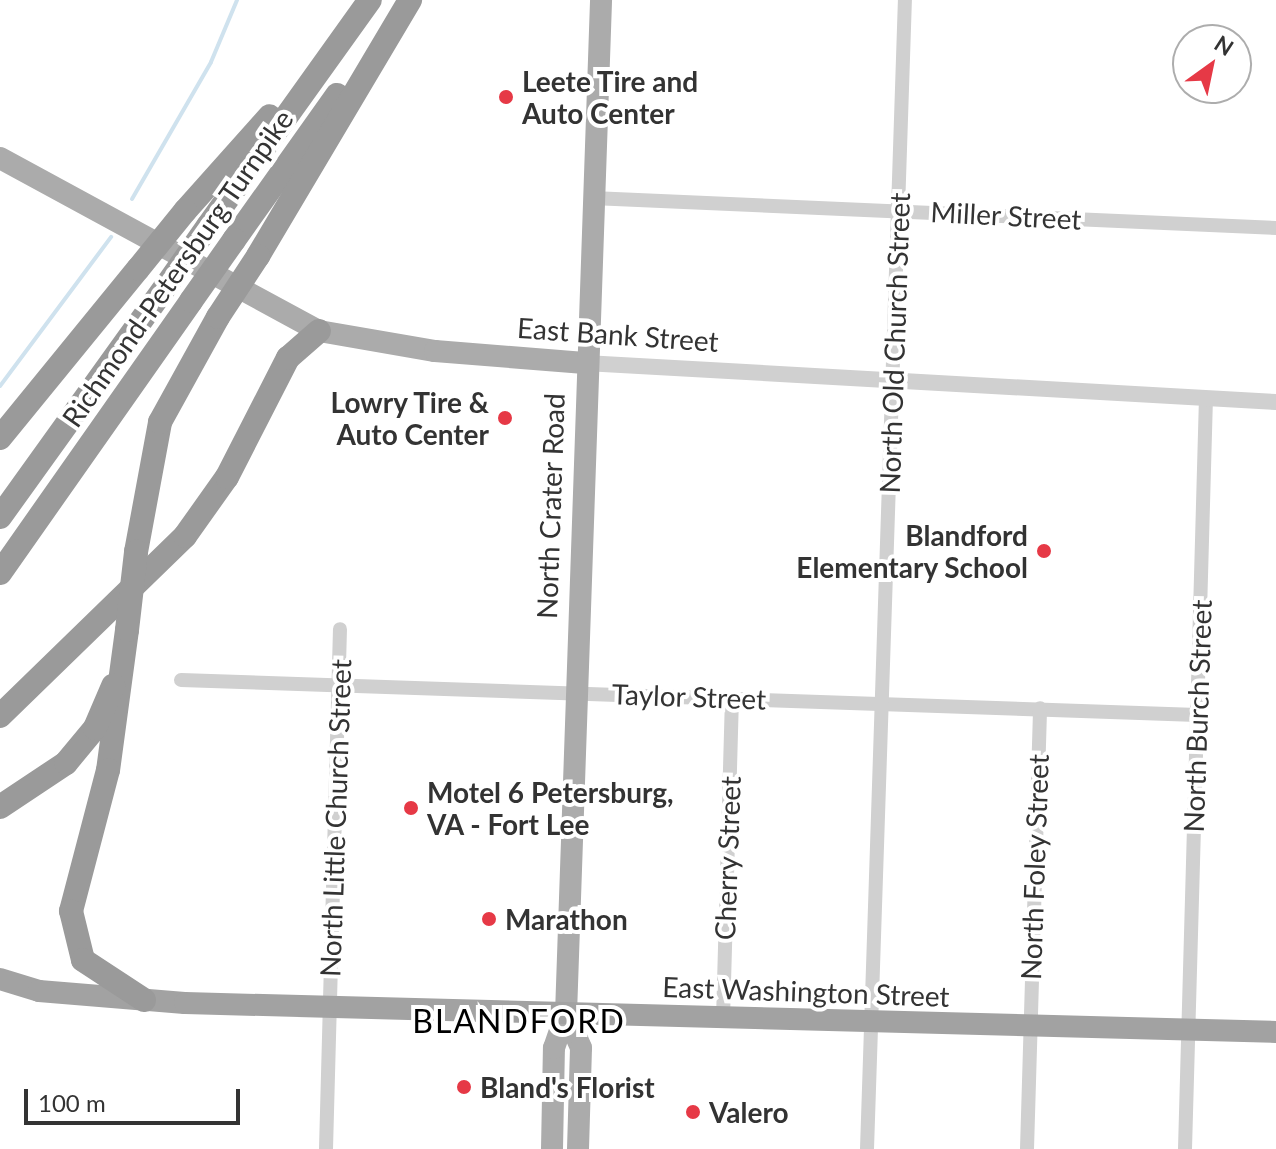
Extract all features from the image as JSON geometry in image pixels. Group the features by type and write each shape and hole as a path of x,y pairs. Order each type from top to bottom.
{"highway":[{"name":"Richmond-Petersburg Turnpike","path":"0,517 370,0"},
{"name":"Richmond-Petersburg Turnpike","path":"0,573 234,240 408,0"},
{"path":"144,1000 83,960 71,911 108,770 136,552 160,422 218,317 258,256 408,0"},
{"path":"5,433 185,211 349,28"},
{"path":"0,716 185,536 227,477 288,358 319,331"},
{"path":"0,807 44,782 86,741 106,704 127,630"},
{"name":"East Washington Street","path":"0,979 144,1000 1188,1033 1276,1032"}],"main road":[{"name":"North Crater Road","path":"566,1014 585,363 601,0"},
{"name":"East Bank Street","path":"0,158 319,331 435,351 585,363"},
{"path":"552,1149 554,1048 566,1014"},
{"path":"566,1014 581,1048 578,1149"}],"street":[{"name":"North Old Church Street","path":"867,1149 905,0"},
{"name":"Miller Street","path":"592,198 1276,228"},
{"name":"East Bank Street","path":"585,363 1276,402"},
{"name":"North Burch Street","path":"1185,1149 1206,399"},
{"name":"North Little Church Street","path":"326,1149 340,629"},
{"name":"Taylor Street","path":"181,680 1197,715"},
{"name":"Cherry Street","path":"723,1019 732,698"},
{"name":"North Foley Street","path":"1027,1149 1040,708"}],"waterway":[{"path":"132,199 211,62 237,0"},
{"path":"0,386 111,237"}],"place":[{"name":"Leete Tire and Auto Center","path":"506,97"},
{"name":"Lowry Tire & Auto Center","path":"505,418"},
{"name":"Blandford Elementary School","path":"1044,551"},
{"name":"Motel 6 Petersburg, VA - Fort Lee","path":"411,808"},
{"name":"Marathon","path":"489,919"},
{"name":"Bland's Florist","path":"464,1087"},
{"name":"Valero","path":"693,1112"}],"district":[{"name":"BLANDFORD","path":"519,1021"}]}
